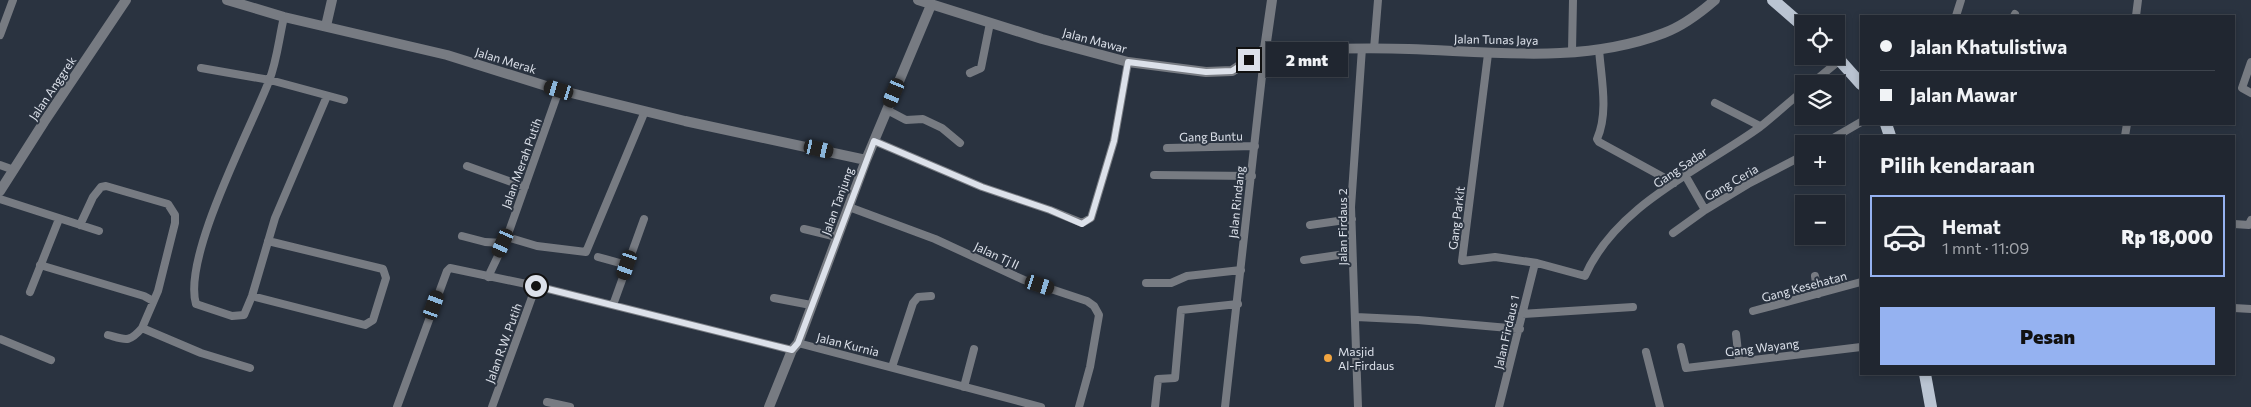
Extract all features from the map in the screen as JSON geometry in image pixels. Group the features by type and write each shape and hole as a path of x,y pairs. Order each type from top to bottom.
{"main road":[{"path":"1774,0 1795,19"},
{"path":"1844,65 1860,83"},
{"path":"1926,375 1931,407"}],"street":[{"path":"0,35 12,0"},
{"name":"Jalan Anggrek","path":"0,191 126,0"},
{"name":"Jalan Merak","path":"227,0 284,17 447,55 559,90 866,160"},
{"path":"326,26 332,0"},
{"name":"Jalan Mawar","path":"918,0 990,23 1128,62 1206,72 1232,71 1265,49"},
{"name":"Jalan Rindang","path":"1225,407 1272,0"},
{"path":"1374,48 1378,0"},
{"path":"1572,51 1573,0"},
{"name":"Jalan Tunas Jaya","path":"1265,49 1374,48 1488,54 1614,48 1666,33 1696,16 1715,0"},
{"path":"1956,15 1961,0"},
{"path":"2136,15 2138,0"},
{"name":"Jalan Tanjung","path":"769,407 795,347 866,160 935,4"},
{"path":"284,17 270,80 246,130 214,210 198,258 193,294 196,304 240,317 244,316 291,178 327,96"},
{"path":"970,73 980,68 990,23"},
{"name":"Jalan Firdaus 2","path":"1358,407 1352,219 1362,48"},
{"path":"1599,49 1604,103 1602,128 1597,139 1599,142 1674,183"},
{"name":"Gang Parkit","path":"1488,54 1462,261 1495,258 1535,263 1585,276"},
{"path":"874,141 982,187 1050,210 1082,224 1091,218 1114,141 1128,62"},
{"path":"2251,62 2242,88 2251,93"},
{"path":"1820,75 1831,65"},
{"path":"201,68 270,80 344,100"},
{"name":"Jalan Merah Putih","path":"488,277 505,240 559,90"},
{"name":"Gang Sadar","path":"1585,276 1590,263 1607,238 1674,183 1760,126 1795,97"},
{"path":"1715,103 1760,126"},
{"path":"887,110 906,120 922,119 942,128 960,143"},
{"path":"462,236 485,242 505,240 580,253 586,252 645,111"},
{"path":"1839,135 1860,123"},
{"name":"Gang Buntu","path":"1167,148 1255,146"},
{"name":"Gang Ceria","path":"1673,233 1705,210 1748,184 1795,160"},
{"path":"0,165 14,170"},
{"path":"467,166 524,187"},
{"path":"1154,175 1252,176"},
{"path":"1686,175 1705,210"},
{"path":"80,225 93,197 101,187 106,186 168,204 175,215 173,232 158,291 142,328 133,338 126,340 108,334"},
{"path":"0,199 59,220 99,231"},
{"name":"Jalan Tj II","path":"849,207 935,239 1024,280 1087,301 1094,306 1099,315 1079,407"},
{"path":"613,305 644,219"},
{"path":"1310,225 1352,219"},
{"path":"30,292 59,220"},
{"path":"2235,224 2249,225 2251,220"},
{"path":"804,229 837,237"},
{"path":"252,296 365,325 373,320 386,278 383,269 268,241"},
{"path":"1304,260 1352,253"},
{"path":"598,257 627,265"},
{"name":"Jalan Firdaus 1","path":"1500,407 1535,263"},
{"path":"40,265 144,296 153,301"},
{"name":"Jalan Kurnia","path":"397,407 447,270 455,268 795,347 892,367 1041,407"},
{"path":"1146,283 1171,283 1187,276 1242,270"},
{"path":"1815,276 1818,294"},
{"name":"Gang Kesehatan","path":"1753,311 1860,282"},
{"name":"Jalan R.W. Putih","path":"492,407 536,286"},
{"name":"Jalan Kurnia","path":"892,367 913,303 918,297 930,296"},
{"path":"774,298 811,305"},
{"path":"1155,407 1158,379 1175,378 1181,310 1238,304"},
{"path":"1522,314 1633,307"},
{"path":"2235,308 2251,309"},
{"path":"1356,317 1418,320 1520,329"},
{"path":"142,328 201,353 250,368"},
{"path":"1736,334 1739,361"},
{"path":"0,339 51,360"},
{"name":"Gang Wayang","path":"1681,348 1686,368 1860,347"},
{"path":"964,387 974,349"},
{"path":"1646,352 1660,407"},
{"path":"546,402 570,407"}],"place":[{"name":"Masjid Al-Firdaus","path":"1328,358"}],"route":[{"path":"536,286 792,350 798,343 874,141 982,187 1050,210 1082,224 1091,218 1114,141 1128,62 1206,72 1232,71 1249,60"}]}
